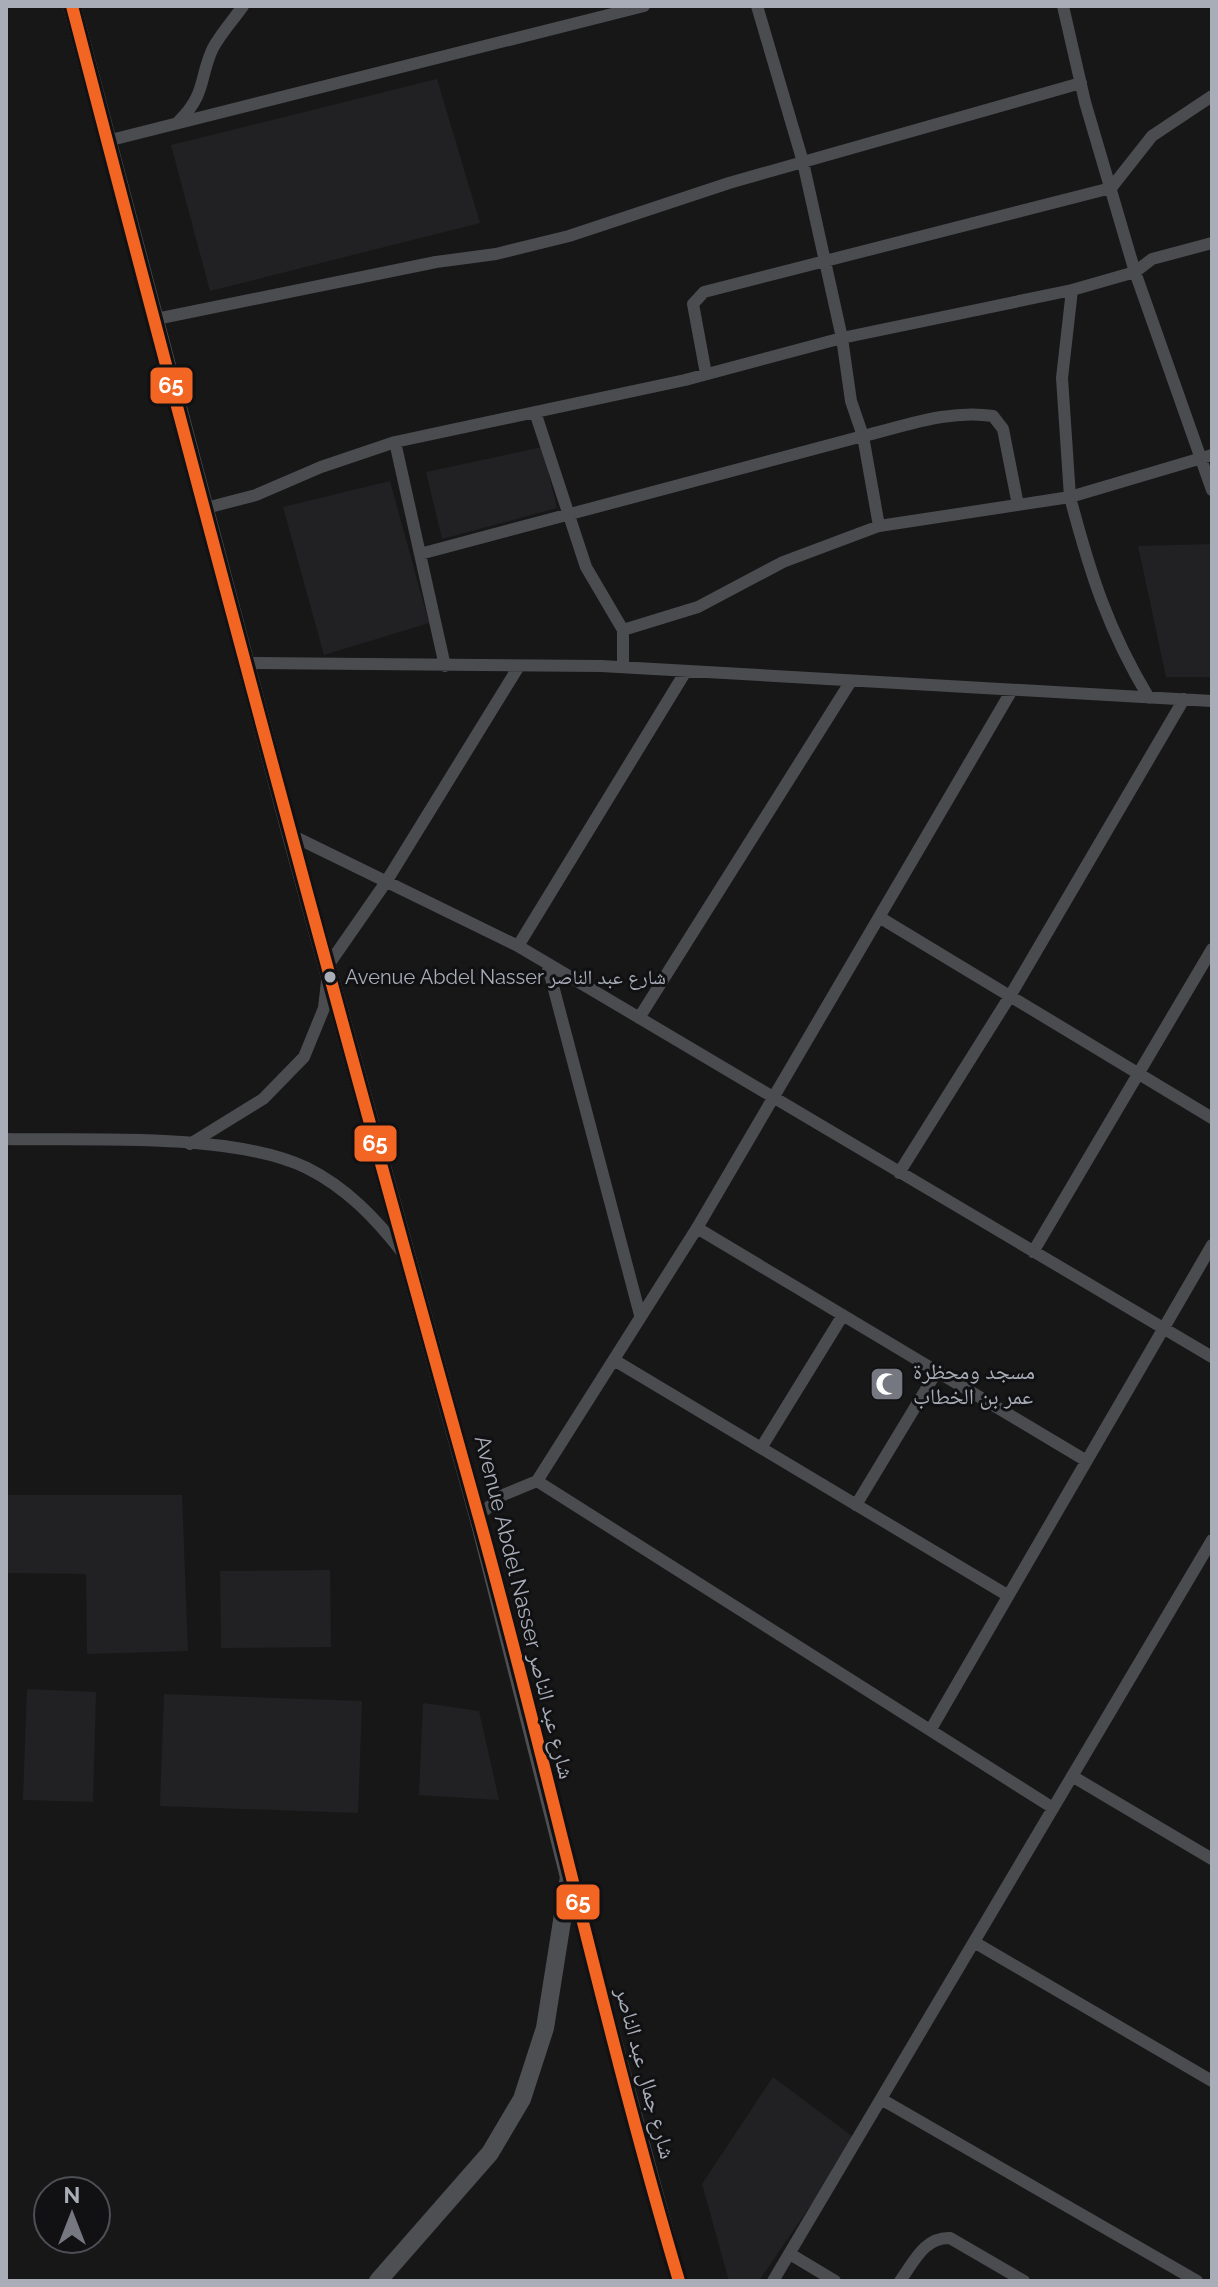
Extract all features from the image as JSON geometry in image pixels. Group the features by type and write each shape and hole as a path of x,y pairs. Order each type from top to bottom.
{"main road":[{"name":"Avenue Abdel Nasser شارع عبد الناصر","path":"72,6 291,835 412,1264 569,1877"},
{"path":"378,2281 490,2153 522,2099 545,2028 569,1877"},
{"name":"شارع جمال عبد الناصر","path":"569,1877 679,2281"}],"street":[{"path":"177,123 193,107 204,83 213,49 243,6"},
{"path":"107,141 644,6"},
{"path":"757,6 803,162 842,338 851,401 863,436 879,526"},
{"path":"1063,6 1081,83 1135,272 1207,457 1212,490"},
{"path":"156,319 436,262 496,254 569,236 803,162 1081,83"},
{"path":"706,374 693,304 696,297 823,261 1111,188 1152,136 1212,96"},
{"path":"206,508 256,495 321,467 395,442 706,374 842,338 1072,290 1135,272 1152,259 1212,243"},
{"path":"1072,290 1062,378 1070,497 1092,579 1114,635 1149,698"},
{"path":"535,412 586,567 623,630 623,667"},
{"path":"420,554 863,436 934,419 976,413 993,416 1003,429 1018,505"},
{"path":"395,442 445,666"},
{"path":"623,630 698,607 783,562 879,526 1070,497 1207,457"},
{"path":"248,663 623,667 1212,701"},
{"path":"190,1144 263,1099 304,1057 324,1008 329,964 386,882 519,666"},
{"path":"518,946 686,671"},
{"path":"639,1018 851,681"},
{"path":"478,1516 503,1495 537,1481 697,1228 1012,690"},
{"path":"899,1173 1010,996 1184,699"},
{"path":"291,835 518,946 1212,1357"},
{"path":"879,917 1212,1118"},
{"path":"1033,1252 1212,949"},
{"path":"547,963 640,1315"},
{"path":"6,1139 190,1144 269,1156 317,1174 356,1201 412,1264"},
{"path":"697,1228 1085,1460"},
{"path":"931,1729 1212,1245"},
{"path":"761,1448 843,1315"},
{"path":"614,1360 1007,1595"},
{"path":"856,1505 937,1371"},
{"path":"537,1481 1053,1808"},
{"path":"773,2281 1072,1776 1206,1563 1212,1540"},
{"path":"1072,1776 1212,1859"},
{"path":"974,1942 1212,2081"},
{"path":"881,2099 1197,2281"},
{"path":"900,2281 927,2244 939,2238 950,2238 1024,2281"},
{"path":"790,2254 835,2281"}],"shaded area":[{"path":"437,79 480,223 210,291 171,145"},
{"path":"542,447 557,508 442,539 426,472"},
{"path":"390,481 429,623 324,655 283,507"},
{"path":"1212,544 1212,677 1166,677 1138,546"},
{"path":"6,1495 182,1495 188,1651 87,1654 86,1574 6,1573"},
{"path":"330,1570 331,1647 221,1648 220,1571"},
{"path":"27,1689 96,1692 93,1802 23,1800"},
{"path":"164,1694 362,1701 358,1813 160,1806"},
{"path":"423,1703 479,1711 499,1800 419,1795"},
{"path":"773,2077 856,2139 759,2281 729,2281 702,2184"}],"transit line":[{"name":"65","path":"72,6 272,761 504,1610 626,2090 679,2281"}],"place":[{"name":"Avenue Abdel Nasser شارع عبد الناصر","path":"330,977"},
{"name":"مسجد ومحظرة عمر بن الخطاب","path":"887,1384"}]}
